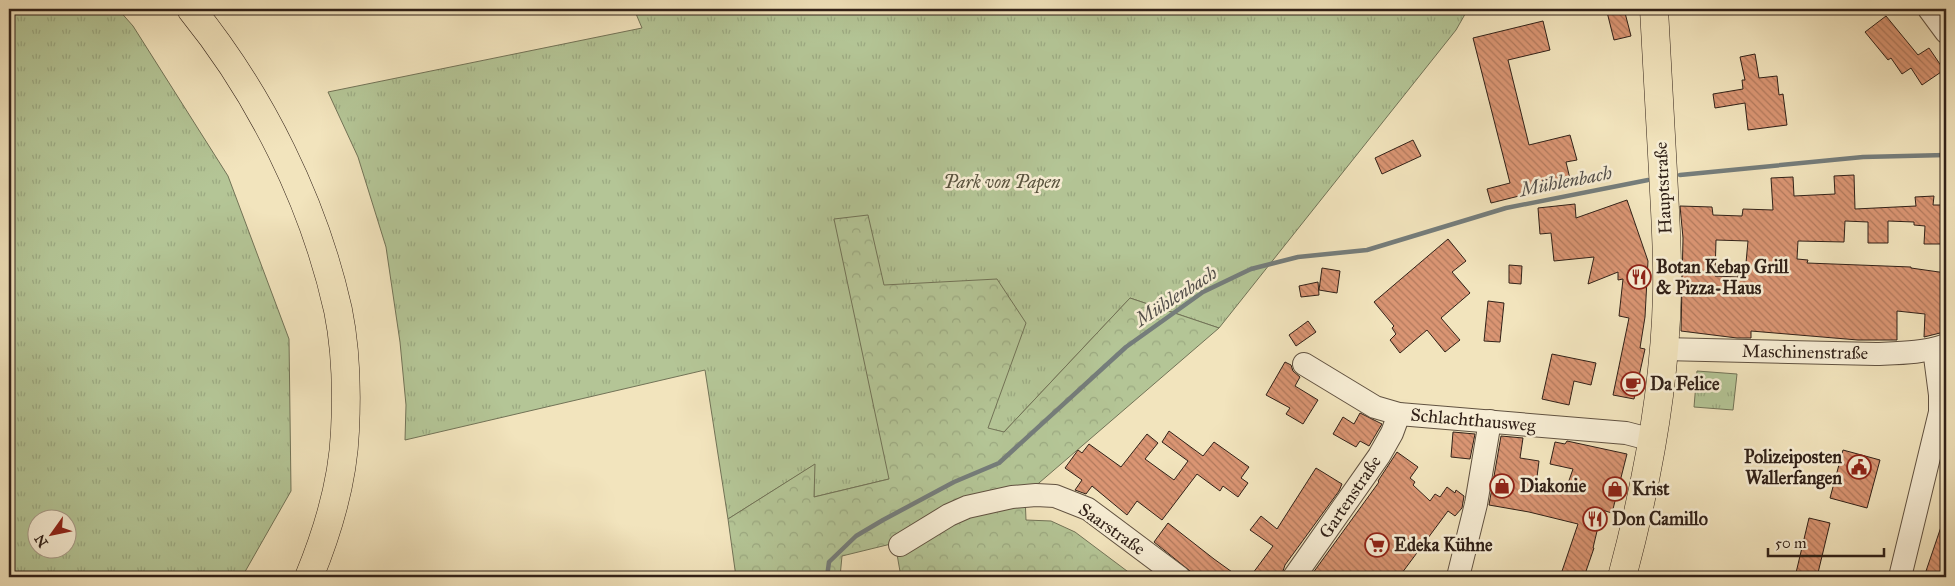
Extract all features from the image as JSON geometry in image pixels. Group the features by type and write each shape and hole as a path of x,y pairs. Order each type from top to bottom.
{"main road":[{"path":"191,9 240,78 272,133 302,194 322,250 338,311 345,361 345,432 337,494 322,546 309,577"},
{"path":"213,9 255,69 287,125 318,187 339,245 355,307 362,360 363,433 354,497 328,577"},
{"name":"Hauptstraße","path":"1622,577 1638,517 1659,403 1667,294 1654,9"},
{"name":"Hauptstraße","path":"1608,577 1627,514 1643,485"}],"street":[{"path":"1929,9 1946,32"},
{"name":"Maschinenstraße","path":"1663,349 1876,354 1940,347"},
{"path":"1900,577 1940,412 1940,347"},
{"name":"Schlachthausweg","path":"1304,364 1375,407 1399,414 1626,433 1653,440"},
{"name":"Gartenstraße","path":"1294,577 1378,456 1392,433 1399,414"},
{"path":"1458,577 1476,504 1490,421"},
{"name":"Saarstraße","path":"900,545 949,515 967,507 1012,497 1055,496 1088,509 1179,577"}],"green space":[{"path":"9,9 118,9 133,26 228,176 289,339 291,491 242,577 9,577"},
{"name":"Park von Papen","path":"634,9 1468,9 1456,30 1219,328 1130,298 1004,432 889,479 814,497 814,465 728,519 705,370 405,440 406,405 400,342 386,247 358,157 328,92 642,28"},
{"path":"868,215 884,285 997,279 1026,323 988,428 1004,432 1130,298 1219,328 1025,495 1026,520 1051,521 1075,532 1135,577 901,577 895,543 842,556 840,577 736,577 728,519 815,464 814,497 889,479 834,219"},
{"path":"1697,371 1737,374 1733,410 1694,407"}],"building":[{"path":"1624,9 1631,36 1614,40 1607,12"},
{"path":"1886,16 1918,55 1929,48 1944,70 1922,85 1911,68 1902,74 1891,58 1888,60 1865,32"},
{"path":"1543,21 1550,50 1508,60 1529,145 1570,135 1577,160 1566,162 1571,183 1491,203 1487,189 1510,183 1473,38"},
{"path":"1755,54 1759,78 1777,76 1779,95 1783,94 1787,125 1748,130 1745,103 1715,108 1713,94 1743,89 1742,80 1745,80 1740,57"},
{"path":"1413,140 1421,156 1382,174 1375,158"},
{"path":"1854,175 1855,209 1916,206 1915,197 1934,196 1933,205 1946,205 1946,244 1924,244 1925,226 1914,225 1914,222 1888,221 1888,243 1868,243 1868,222 1845,221 1844,242 1798,241 1797,259 1808,260 1807,263 1911,267 1946,273 1944,332 1924,337 1925,314 1897,311 1897,340 1858,340 1751,331 1751,338 1737,338 1681,331 1683,238 1680,206 1712,207 1713,215 1742,216 1743,209 1773,210 1771,178 1793,177 1794,196 1835,194 1834,176","holes":["1716,240 1748,241 1745,274 1738,273 1738,277 1715,276"]},
{"path":"1627,200 1648,261 1645,317 1640,348 1645,349 1634,399 1613,395 1629,318 1619,316 1623,279 1618,280 1618,272 1588,284 1594,257 1554,261 1551,233 1540,234 1538,208 1575,204 1576,218"},
{"path":"1448,239 1466,261 1452,272 1470,293 1441,318 1460,340 1445,352 1427,330 1400,353 1390,340 1396,334 1392,328 1394,326 1374,302"},
{"path":"1509,265 1522,266 1521,284 1509,283"},
{"path":"1322,268 1340,271 1337,293 1319,290"},
{"path":"1318,282 1319,295 1301,297 1299,286"},
{"path":"1488,301 1504,303 1500,342 1484,341"},
{"path":"1308,321 1316,332 1296,346 1289,335"},
{"path":"1552,354 1596,363 1591,385 1574,381 1569,405 1542,399"},
{"path":"1285,362 1291,365 1293,371 1300,377 1295,386 1318,400 1303,424 1286,414 1290,408 1266,395"},
{"path":"1360,413 1382,424 1369,446 1360,441 1356,447 1333,434 1343,417 1354,424"},
{"path":"1169,431 1203,456 1214,442 1249,467 1241,478 1248,483 1238,497 1223,486 1220,491 1197,474 1162,520 1137,501 1127,515 1092,486 1086,494 1075,490 1082,480 1065,468 1078,450 1082,453 1089,444 1121,467 1147,434 1158,443 1145,459 1174,480 1188,461 1162,442"},
{"path":"1453,432 1475,434 1470,459 1451,457"},
{"path":"1501,436 1523,438 1520,458 1539,461 1536,485 1565,492 1573,469 1550,464 1555,442 1565,444 1567,441 1627,454 1612,513 1602,510 1594,548 1584,577 1560,577 1578,524 1529,512 1489,505"},
{"path":"1843,450 1880,460 1867,508 1830,498"},
{"name":"Edeka Kühne","path":"1397,452 1418,467 1410,478 1415,482 1413,485 1430,501 1435,494 1440,497 1447,487 1455,493 1456,490 1464,496 1462,508 1455,516 1448,511 1399,577 1310,577 1379,482"},
{"path":"1316,468 1342,484 1339,491 1285,565 1281,577 1250,577 1273,546 1250,530 1261,516 1277,529"},
{"path":"1809,518 1830,523 1817,577 1795,577"},
{"path":"1944,518 1946,519 1946,577 1924,577"},
{"path":"1168,523 1239,577 1199,577 1190,571 1154,542"}],"waterway":[{"name":"Mühlenbach","path":"1680,175 1863,157 1946,155"},
{"name":"Mühlenbach","path":"827,577 829,562 856,536 954,482 999,463 1126,347 1203,292 1251,269 1298,257 1367,250 1506,208 1648,180"}],"place":[{"name":"Botan Kebap Grill & Pizza-Haus","path":"1639,277"},
{"name":"Da Felice","path":"1633,384"},
{"name":"Polizeiposten Wallerfangen","path":"1859,467"},
{"name":"Diakonie","path":"1502,486"},
{"name":"Krist","path":"1615,489"},
{"name":"Don Camillo","path":"1595,519"},
{"name":"Edeka Kühne","path":"1377,545"}]}
